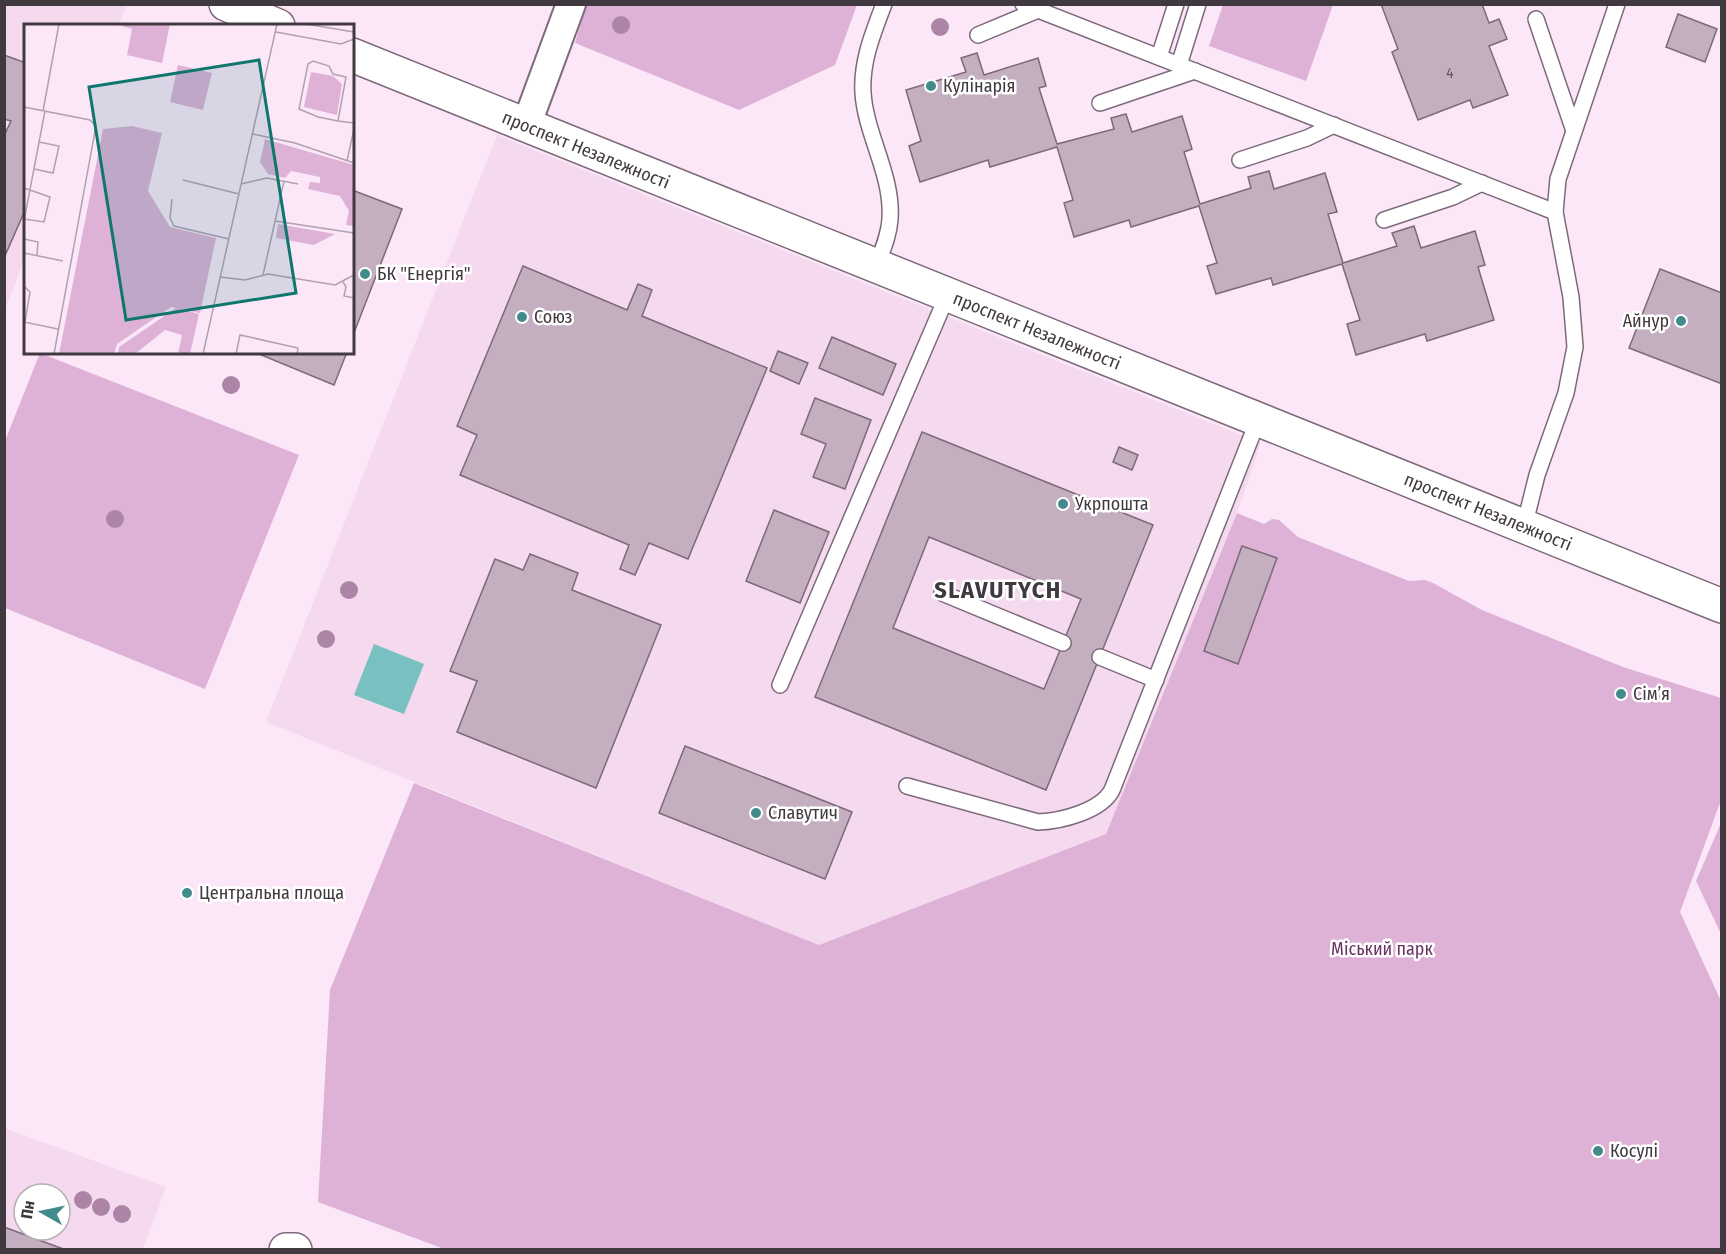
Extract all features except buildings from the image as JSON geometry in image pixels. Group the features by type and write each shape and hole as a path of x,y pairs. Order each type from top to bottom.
{"street":[{"path":"226,4 273,24"},
{"path":"526,126 571,4"},
{"name":"проспект Незалежності","path":"354,56 1722,606"},
{"path":"286,1250 295,1250"}],"lane":[{"path":"876,267 888,233 890,208 886,183 865,109 863,75 871,39 884,4"},
{"path":"1159,57 1176,4"},
{"path":"1179,65 1198,4"},
{"path":"1524,526 1537,475 1566,393 1575,347 1571,297 1555,212 1558,178 1617,4"},
{"path":"978,34 1030,7 1555,212"},
{"path":"1536,19 1574,131"},
{"path":"1100,103 1195,71"},
{"path":"1240,160 1307,138 1334,125"},
{"path":"1384,220 1453,197 1482,183"},
{"path":"780,685 947,296"},
{"path":"907,786 1038,822 1054,820 1103,803 1112,790 1258,420"},
{"path":"942,593 1063,643"},
{"path":"1100,657 1156,680"}],"shaded area":[{"path":"5,5 127,5 119,24 24,24 24,261 5,310"},
{"path":"497,135 1261,443 1237,513 1106,834 819,945 266,722"},
{"path":"374,644 424,664 404,714 354,695"},
{"path":"4,1128 166,1187 143,1249 5,1249"}],"green space":[{"path":"586,4 857,5 835,65 739,110 575,43"},
{"path":"1223,5 1333,5 1306,81 1209,46"},
{"path":"40,354 43,354 299,455 205,689 5,608 5,441"},
{"name":"Міський парк","path":"1237,513 1264,524 1272,519 1279,520 1298,537 1409,581 1425,580 1433,583 1482,610 1623,667 1721,698 1721,800 1680,912 1721,1001 1721,1249 447,1250 318,1202 330,990 414,783 819,945 1106,834"},
{"path":"1721,823 1721,934 1696,881"}],"place":[{"name":"Кулінарія","path":"931,86"},
{"name":"БК \"Енергія\"","path":"365,274"},
{"name":"Союз","path":"522,317"},
{"name":"Айнур","path":"1681,321"},
{"name":"Укрпошта","path":"1063,504"},
{"name":"Сім’я","path":"1621,694"},
{"name":"Славутич","path":"756,813"},
{"name":"Центральна площа","path":"187,893"},
{"name":"Косулі","path":"1598,1151"}],"district":[{"name":"SLAVUTYCH","path":"998,590"}]}
